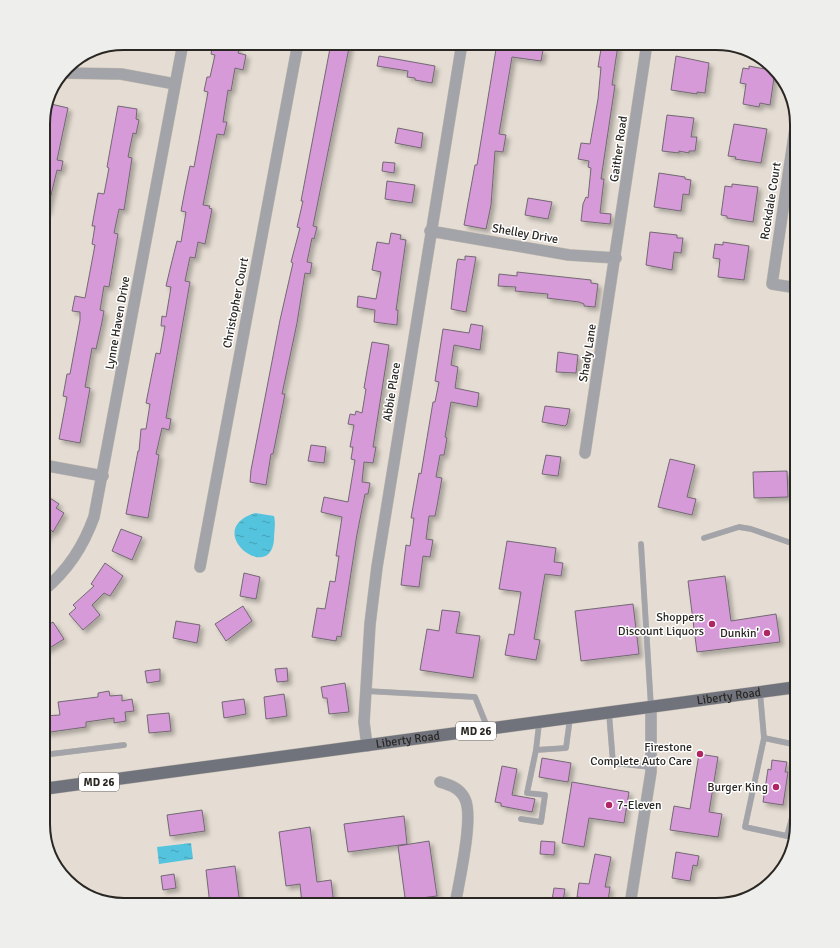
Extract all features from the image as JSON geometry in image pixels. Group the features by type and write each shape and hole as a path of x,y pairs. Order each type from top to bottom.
{"main road":[{"name":"Liberty Road","path":"50,789 539,724 570,718 790,689"}],"street":[{"name":"Lynne Haven Drive","path":"50,585 73,560 85,540 94,518 181,50"},
{"name":"Christopher Court","path":"200,567 297,50"},
{"name":"Abbie Place","path":"367,746 364,722 370,624 430,232 461,50"},
{"name":"Gaither Road","path":"616,258 646,50"},
{"path":"72,72 120,74 175,84"},
{"name":"Rockdale Court","path":"790,162 772,284 790,287"},
{"name":"Shelley Drive","path":"430,232 569,255 616,258"},
{"name":"Shady Lane","path":"585,453 616,258"},
{"path":"50,466 103,476"},
{"path":"631,898 651,768 651,708"},
{"path":"440,782 452,786 459,791 465,798 468,809 456,898"}],"lane":[{"path":"704,538 739,527 751,529 790,543"},
{"path":"641,544 651,708"},
{"path":"366,691 475,698 488,730"},
{"path":"760,692 764,738 745,827 787,836 790,825"},
{"path":"609,713 614,763 618,765 651,768"},
{"path":"536,750 566,748 570,718"},
{"path":"521,819 541,822 545,795 527,793 536,750 539,724"},
{"path":"764,738 790,743"},
{"path":"50,754 124,745"}],"water":[{"path":"255,513 274,516 275,519 274,540 270,552 262,557 252,556 243,550 236,541 235,531 240,521"},
{"path":"191,843 193,859 159,864 157,847"}],"building":[{"path":"212,50 239,50 238,53 246,55 243,70 235,68 231,91 228,90 223,122 227,122 224,135 217,134 203,205 210,206 209,208 212,209 205,244 198,242 195,258 190,257 185,281 190,282 166,418 171,419 169,430 162,428 156,454 159,455 148,518 126,514 139,451 141,429 146,429 150,404 146,403 156,353 160,354 165,326 161,326 162,316 166,317 171,287 166,286 177,241 181,242 186,212 181,211 190,166 194,167 208,92 204,91 207,77 210,77 215,55 211,54"},
{"path":"330,50 349,50 313,226 317,227 314,239 312,238 307,262 312,263 310,274 305,273 297,323 282,394 285,394 273,454 271,454 266,485 250,482 251,470 280,320 293,263 291,262 300,228 297,227 303,201 301,201"},
{"path":"496,50 543,50 541,61 512,57 499,134 506,135 503,152 495,151 491,205 486,229 464,225 475,165 477,165"},
{"path":"601,50 617,50 612,85 615,85 601,179 604,179 600,213 611,214 610,224 581,221 583,204 586,197 588,198 591,168 588,167 589,161 578,159 581,143 590,144 598,99 601,67 598,67"},
{"path":"379,56 435,66 432,83 407,77 408,71 377,66"},
{"path":"676,56 709,63 705,93 697,92 697,94 671,90"},
{"path":"749,66 765,69 774,78 770,105 760,103 759,107 743,104 746,84 740,83 743,68 749,69"},
{"path":"53,105 68,108 57,160 63,161 61,171 57,170 50,199 50,119"},
{"path":"118,106 137,109 136,119 139,120 136,134 133,133 128,157 132,158 124,210 119,209 114,233 118,234 109,287 104,286 100,310 104,311 102,322 96,349 92,348 85,387 90,388 80,443 59,439 67,397 63,396 67,374 70,374 80,320 80,312 72,311 75,296 85,298 95,245 92,244 95,226 92,226 98,193 104,194 109,168 107,167"},
{"path":"667,115 694,118 691,137 697,137 695,151 689,151 689,153 679,151 679,153 662,151"},
{"path":"734,124 767,129 761,163 735,159 736,157 728,156"},
{"path":"398,128 423,133 421,148 395,143"},
{"path":"383,162 395,163 394,173 382,171"},
{"path":"659,173 685,177 685,179 691,180 689,195 683,194 681,211 654,207"},
{"path":"387,181 415,185 412,203 385,199"},
{"path":"732,184 758,187 753,222 727,218 727,216 721,215 725,186 732,187"},
{"path":"528,198 552,202 548,219 525,215"},
{"path":"650,232 677,235 677,238 683,238 681,253 674,252 672,270 646,265"},
{"path":"391,233 401,235 400,239 406,240 396,310 398,310 397,325 374,322 375,310 357,307 358,296 376,299 381,272 372,270 377,242 389,244"},
{"path":"723,242 749,246 744,280 718,277 720,259 713,258 715,244 723,245"},
{"path":"465,256 476,257 466,312 451,309 457,262 458,259 465,260"},
{"path":"517,272 591,280 591,283 598,284 595,307 584,306 584,304 579,302 547,298 548,294 515,291 516,287 498,286 499,274 517,276"},
{"path":"471,324 483,326 480,350 454,345 451,365 458,367 455,388 479,393 477,407 451,402 445,437 447,438 444,455 440,455 436,477 442,478 437,506 435,516 429,516 426,539 433,540 430,557 423,556 419,587 401,585 406,545 410,546 414,518 411,518 419,473 421,474 433,402 435,402 439,382 435,381 443,329 469,333"},
{"path":"372,342 389,345 373,447 376,447 373,463 364,462 362,482 370,483 368,494 365,494 357,534 341,637 337,636 336,641 312,637 317,608 325,609 330,581 335,582 339,556 336,556 342,517 321,512 324,497 348,502 355,460 351,459 353,447 350,447 354,425 348,424 350,414 355,415 356,411 362,413 366,389 364,388"},
{"path":"558,352 578,355 576,373 556,372"},
{"path":"545,406 570,409 567,424 565,426 542,422"},
{"path":"311,445 326,447 324,463 308,461"},
{"path":"546,455 561,457 558,476 542,474"},
{"path":"670,459 695,465 687,497 696,499 692,515 658,507"},
{"path":"787,471 788,497 754,498 753,472"},
{"path":"50,498 59,504 56,508 64,513 53,532 51,530 50,532"},
{"path":"121,529 142,537 132,560 112,551"},
{"path":"507,541 556,548 554,562 563,563 561,576 545,574 534,639 540,640 536,660 505,655 509,634 514,635 521,592 499,589"},
{"path":"105,563 123,576 110,596 104,593 92,605 100,615 83,630 69,614 76,608 73,605 94,586 91,584"},
{"path":"244,573 260,577 256,599 240,596"},
{"path":"725,576 731,621 776,614 780,642 697,652 688,581"},
{"path":"633,604 639,654 581,661 575,611"},
{"path":"243,606 252,621 226,641 215,624"},
{"path":"442,610 460,612 456,633 480,636 473,678 420,670 427,629 439,631"},
{"path":"176,621 200,625 197,643 173,638"},
{"path":"53,622 64,639 50,648 50,624"},
{"path":"287,668 288,681 277,682 275,669"},
{"path":"160,669 160,681 147,683 145,671"},
{"path":"345,683 349,712 329,714 327,698 323,698 321,687"},
{"path":"109,691 110,696 122,695 122,701 132,699 134,711 125,712 126,721 114,723 114,718 86,722 86,727 50,732 50,716 60,715 58,702 98,697 98,693"},
{"path":"284,694 287,716 266,719 264,697"},
{"path":"244,699 246,714 224,718 222,702"},
{"path":"169,713 171,731 149,733 147,715"},
{"path":"699,754 718,757 709,812 722,814 718,837 670,830 674,806 690,809"},
{"path":"542,758 571,763 568,782 539,777"},
{"name":"Burger King","path":"772,760 787,762 785,772 788,772 783,805 763,802 768,769 771,770"},
{"path":"502,766 517,769 512,795 535,799 532,812 501,806 501,803 495,802"},
{"path":"572,782 629,792 624,823 589,818 584,847 562,843"},
{"path":"202,810 205,831 170,836 167,815"},
{"path":"404,816 407,844 348,852 344,824"},
{"path":"310,827 317,882 331,880 333,898 301,898 300,884 286,886 279,832"},
{"path":"429,841 437,896 405,898 398,846"},
{"path":"541,841 555,842 554,855 540,854"},
{"path":"676,852 699,856 697,866 693,865 690,881 672,878"},
{"path":"595,854 611,857 605,887 610,887 608,898 577,897 579,883 589,884"},
{"path":"235,866 239,898 209,898 206,870"},
{"path":"174,874 176,888 163,890 161,876"},
{"path":"554,888 565,889 564,898 552,898"}],"place":[{"name":"Shoppers Discount Liquors","path":"712,624"},
{"name":"Dunkin'","path":"767,633"},
{"name":"Firestone Complete Auto Care","path":"700,754"},
{"name":"Burger King","path":"776,787"},
{"name":"7-Eleven","path":"609,805"}]}
